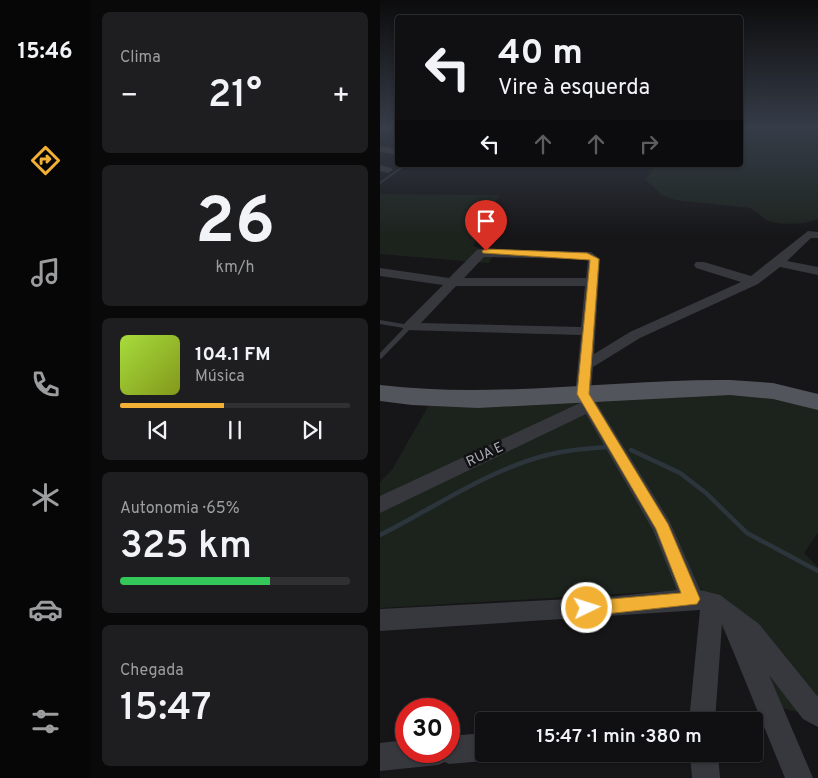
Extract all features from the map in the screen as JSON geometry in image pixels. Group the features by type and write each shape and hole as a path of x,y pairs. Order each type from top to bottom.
{"main road":[{"path":"380,393 403,397 478,400 586,399 721,386 764,388 818,402"}],"street":[{"path":"586,365 635,334 753,281 778,263 808,234 818,235"},
{"path":"409,327 478,254 486,251 587,255 594,259 586,365 586,399 662,528 702,601 702,712"},
{"path":"778,263 818,271"},
{"path":"700,265 753,281"},
{"path":"380,272 450,282 593,282"},
{"path":"409,327 589,331"},
{"name":"RUA E","path":"380,504 586,399"},
{"path":"380,620 702,601 732,618 751,632 812,710 818,714"},
{"path":"732,618 799,778"},
{"path":"460,749 475,748"},
{"path":"380,757 395,755"},
{"path":"705,762 706,778"}],"lane":[{"path":"380,322 409,327"},
{"path":"380,356 409,327"}],"shaded area":[{"path":"743,163 818,163 818,219 805,223 784,224 768,221 750,208 675,200 662,195 645,179 654,167 743,167"},
{"path":"380,194 499,195 473,246 494,254 489,263 380,254"},
{"path":"685,390 818,403 818,532 804,553 818,567 818,717 761,703 702,589 380,608 380,482 392,470 430,403"}],"waterway":[{"path":"380,183 402,167"},
{"path":"380,535 462,490 504,470 547,455 608,447"},
{"path":"631,450 680,473 706,493 747,533 818,571"}],"route":[{"path":"486,251 587,255 594,259 583,394 662,528 692,599 587,608"}]}
